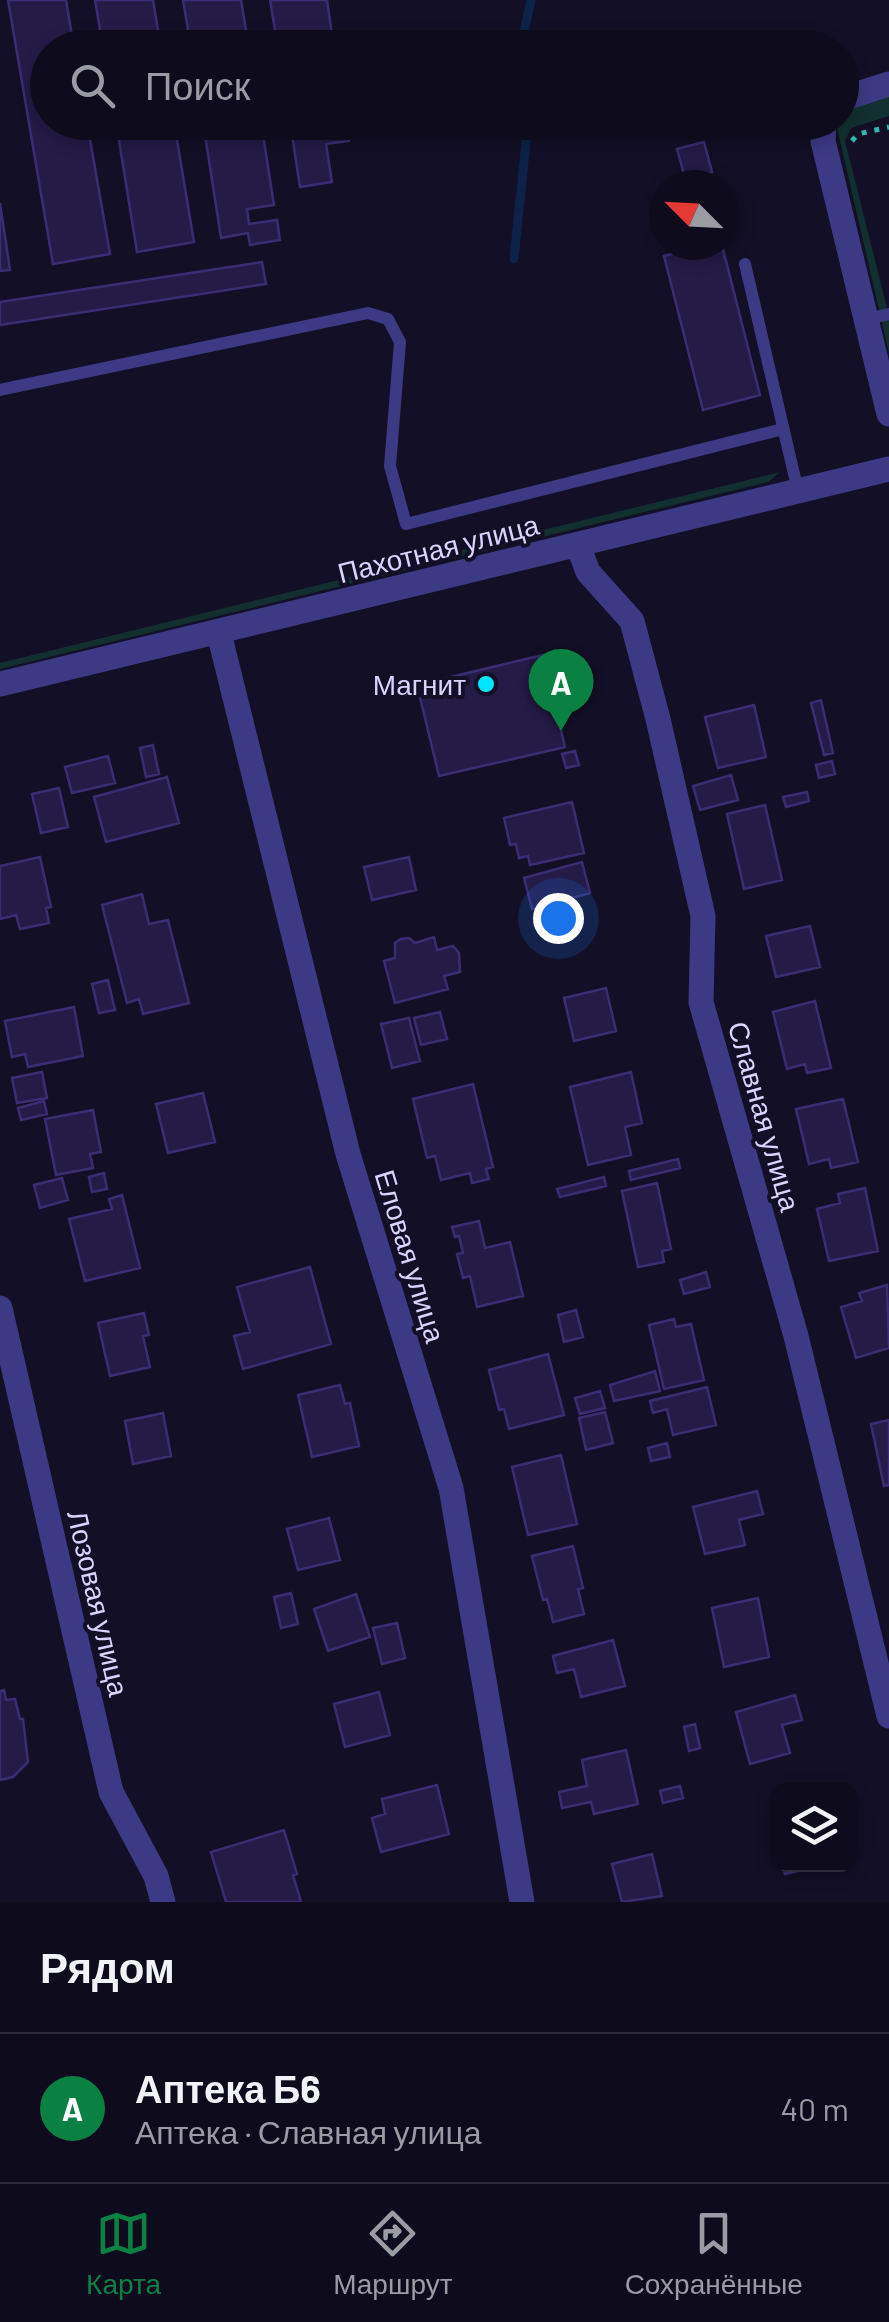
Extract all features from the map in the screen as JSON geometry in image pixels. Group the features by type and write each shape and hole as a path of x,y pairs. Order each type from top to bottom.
{"street":[{"path":"859,94 889,84"},
{"path":"823,140 878,317 888,402"},
{"name":"Пахотная улица","path":"0,684 889,468"},
{"name":"Славная улица","path":"578,545 588,572 632,620 654,702 704,916 701,1002 796,1336 889,1716"},
{"name":"Еловая улица","path":"219,633 348,1154 451,1488 522,1902"},
{"name":"Лозовая улица","path":"0,1308 111,1792 156,1876 163,1902"}],"lane":[{"path":"745,264 798,491"},
{"path":"0,390 368,313 388,318 400,342 390,466 406,524 783,429"}],"path":[{"path":"859,134 889,126"},
{"path":"850,148 852,140"}],"green space":[{"path":"889,96 889,116 859,125 859,105"},
{"path":"840,140 845,140 889,316 889,353"},
{"path":"780,472 768,482 0,669 0,663"}],"building":[{"path":"8,0 66,0 71,30 30,30 30,129"},
{"path":"95,0 153,0 158,30 100,30"},
{"path":"183,0 241,0 246,30 188,30"},
{"path":"270,0 327,0 331,30 275,30"},
{"path":"32,140 90,140 110,254 53,264"},
{"path":"119,140 177,140 194,242 137,252"},
{"path":"206,140 264,140 274,205 247,209 249,224 277,220 280,240 250,245 248,233 221,238"},
{"path":"293,140 349,140 326,144 332,182 300,187"},
{"path":"704,142 711,170 683,170 677,149"},
{"path":"0,203 10,270 0,271"},
{"path":"665,260 726,260 760,395 703,410"},
{"path":"262,262 266,284 0,325 0,302"},
{"path":"543,655 565,747 439,776 417,685"},
{"path":"821,700 833,753 824,755 811,703"},
{"path":"754,705 766,757 718,768 705,717"},
{"path":"153,745 159,774 146,777 140,748"},
{"path":"575,751 579,765 566,768 562,754"},
{"path":"108,756 115,783 72,793 65,767"},
{"path":"832,761 835,774 819,778 816,765"},
{"path":"731,775 738,800 700,810 693,786"},
{"path":"167,777 179,823 106,842 94,797"},
{"path":"59,788 68,827 41,833 32,794"},
{"path":"807,792 809,801 786,807 783,797"},
{"path":"572,802 584,853 530,865 528,856 519,858 516,844 510,845 504,818"},
{"path":"765,805 782,880 744,889 727,814"},
{"path":"40,857 51,907 46,908 49,923 20,929 16,915 0,919 0,866"},
{"path":"409,857 416,890 372,900 364,867"},
{"path":"582,862 590,893 532,909 524,878"},
{"path":"142,894 149,924 168,920 189,1003 143,1014 139,999 127,1003 102,905"},
{"path":"810,926 820,967 776,977 766,936"},
{"path":"434,937 437,950 453,946 459,953 460,972 444,976 448,989 395,1003 384,961 395,958 395,943 401,939 409,938 415,943"},
{"path":"108,980 115,1010 99,1013 92,984"},
{"path":"606,988 616,1031 574,1041 564,998"},
{"path":"815,1001 831,1068 807,1073 805,1064 787,1069 773,1012"},
{"path":"74,1007 83,1056 28,1067 25,1054 12,1057 5,1021"},
{"path":"440,1012 447,1039 421,1045 414,1018"},
{"path":"409,1018 420,1061 392,1068 381,1024"},
{"path":"42,1072 47,1098 17,1103 12,1078"},
{"path":"631,1072 642,1123 625,1127 631,1155 588,1165 570,1087"},
{"path":"473,1084 493,1167 486,1169 489,1179 472,1183 470,1173 441,1180 435,1156 427,1158 413,1099"},
{"path":"203,1093 215,1142 168,1153 156,1104"},
{"path":"843,1099 858,1162 831,1168 829,1159 809,1164 796,1109"},
{"path":"44,1101 47,1114 21,1120 18,1108"},
{"path":"93,1110 101,1152 90,1154 93,1168 56,1175 45,1119"},
{"path":"678,1159 680,1168 631,1180 629,1171"},
{"path":"104,1173 107,1189 92,1192 89,1177"},
{"path":"604,1177 606,1186 560,1197 557,1189"},
{"path":"62,1178 68,1200 40,1208 34,1185"},
{"path":"657,1183 671,1249 662,1251 664,1262 638,1267 622,1191"},
{"path":"865,1188 878,1251 829,1261 817,1209 840,1203 838,1194"},
{"path":"122,1195 140,1268 85,1281 69,1219 112,1209 109,1199"},
{"path":"479,1221 485,1248 510,1242 523,1296 477,1307 470,1276 463,1278 457,1254 463,1253 452,1227"},
{"path":"310,1267 331,1344 243,1369 234,1336 250,1332 237,1287"},
{"path":"706,1272 710,1287 684,1294 680,1280"},
{"path":"887,1285 889,1348 856,1358 841,1307 862,1301 859,1293"},
{"path":"576,1310 583,1337 564,1342 558,1315"},
{"path":"144,1313 149,1335 143,1336 150,1367 110,1376 98,1323"},
{"path":"674,1319 676,1327 691,1324 704,1380 664,1389 649,1325"},
{"path":"548,1354 564,1415 509,1429 504,1409 499,1410 489,1370"},
{"path":"655,1371 660,1391 614,1401 610,1385"},
{"path":"340,1385 345,1404 350,1403 359,1446 312,1457 298,1395"},
{"path":"707,1387 716,1425 673,1435 667,1409 653,1413 650,1401"},
{"path":"600,1391 605,1408 580,1414 575,1398"},
{"path":"605,1412 613,1443 586,1450 579,1418"},
{"path":"163,1413 171,1456 133,1464 125,1421"},
{"path":"889,1420 889,1485 884,1486 871,1424"},
{"path":"667,1443 670,1457 651,1461 648,1448"},
{"path":"561,1455 577,1524 528,1535 512,1467"},
{"path":"757,1491 763,1514 739,1520 745,1545 705,1554 693,1507"},
{"path":"329,1518 340,1560 298,1570 287,1529"},
{"path":"573,1546 583,1588 578,1589 584,1614 553,1622 532,1556"},
{"path":"291,1593 298,1624 281,1628 274,1597"},
{"path":"356,1594 370,1637 328,1651 314,1609"},
{"path":"758,1598 769,1657 724,1667 712,1608"},
{"path":"397,1623 405,1658 382,1664 373,1628"},
{"path":"613,1640 625,1686 581,1697 574,1669 557,1673 553,1656"},
{"path":"4,1690 6,1700 15,1699 23,1719 28,1762 13,1777 0,1780 0,1691"},
{"path":"379,1692 390,1735 345,1747 334,1704"},
{"path":"795,1695 802,1720 782,1725 790,1753 750,1764 736,1712"},
{"path":"695,1724 700,1748 689,1751 684,1727"},
{"path":"626,1750 638,1804 594,1814 591,1802 562,1808 559,1792 587,1786 582,1760"},
{"path":"437,1785 449,1834 381,1852 372,1818 385,1814 382,1799"},
{"path":"680,1786 683,1798 663,1803 660,1791"},
{"path":"284,1830 301,1902 226,1902 211,1852"},
{"path":"652,1854 662,1896 622,1902 612,1864"}],"waterway":[{"path":"524,30 531,0"},
{"path":"514,259 526,140"}],"place":[{"name":"Магнит","path":"486,684"},
{"name":"Аптека Б6","path":"561,731"}]}
